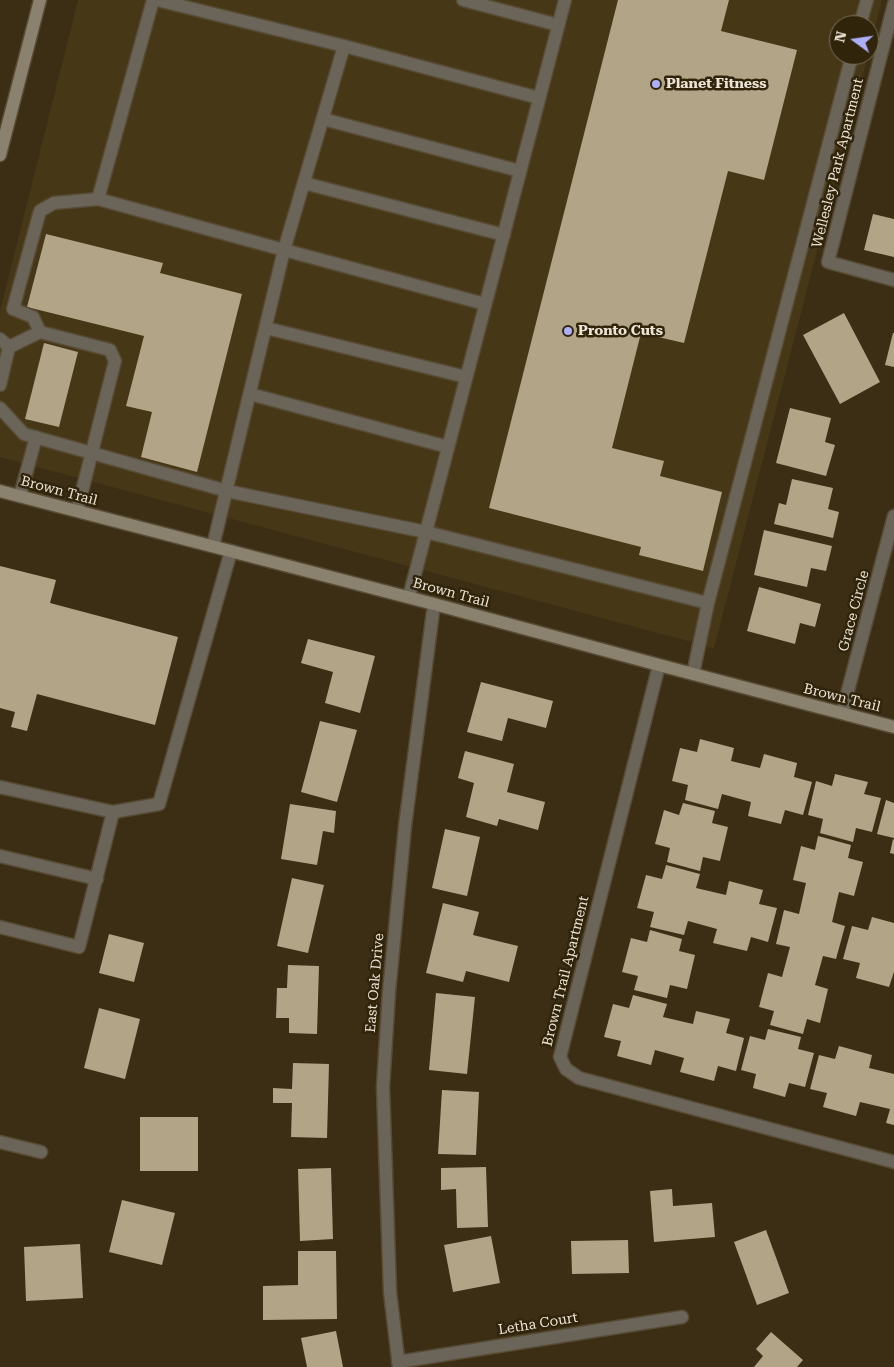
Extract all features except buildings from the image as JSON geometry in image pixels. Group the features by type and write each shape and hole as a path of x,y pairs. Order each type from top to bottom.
{"main road":[{"path":"0,155 40,0"},
{"name":"Brown Trail","path":"0,491 409,597 842,714 894,726"}],"street":[{"path":"98,198 155,0 344,46 539,98"},
{"path":"463,0 558,25"},
{"path":"409,597 565,0"},
{"path":"863,15 867,0"},
{"name":"Wellesley Park Apartment","path":"894,4 828,262 894,280"},
{"path":"213,546 284,250 344,46"},
{"path":"693,674 708,604 849,65"},
{"path":"323,119 520,171"},
{"path":"304,183 504,235"},
{"path":"40,332 33,317 13,309 40,211 54,203 98,198 485,304"},
{"path":"266,328 466,377"},
{"path":"0,385 4,343 40,332 110,350 115,361 77,511"},
{"path":"250,394 448,447"},
{"path":"0,408 24,434 92,453 227,490 426,532 708,604"},
{"path":"20,496 36,437"},
{"name":"Grace Circle","path":"842,714 894,516"},
{"path":"0,787 113,812 159,804 231,551"},
{"name":"East Oak Drive","path":"399,1364 390,1292 383,1087 389,992 405,826 434,604"},
{"name":"Brown Trail Apartment","path":"659,665 560,1057 566,1069 579,1078 894,1162"},
{"path":"0,927 79,947 113,812"},
{"path":"0,856 96,879"},
{"path":"0,1142 41,1152"},
{"name":"Letha Court","path":"399,1364 682,1317"}],"shaded area":[{"path":"78,0 882,0 878,15 829,15 829,65 865,65 714,648 0,457 0,311"}],"place":[{"name":"Planet Fitness","path":"656,84"},
{"name":"Pronto Cuts","path":"568,331"}]}
